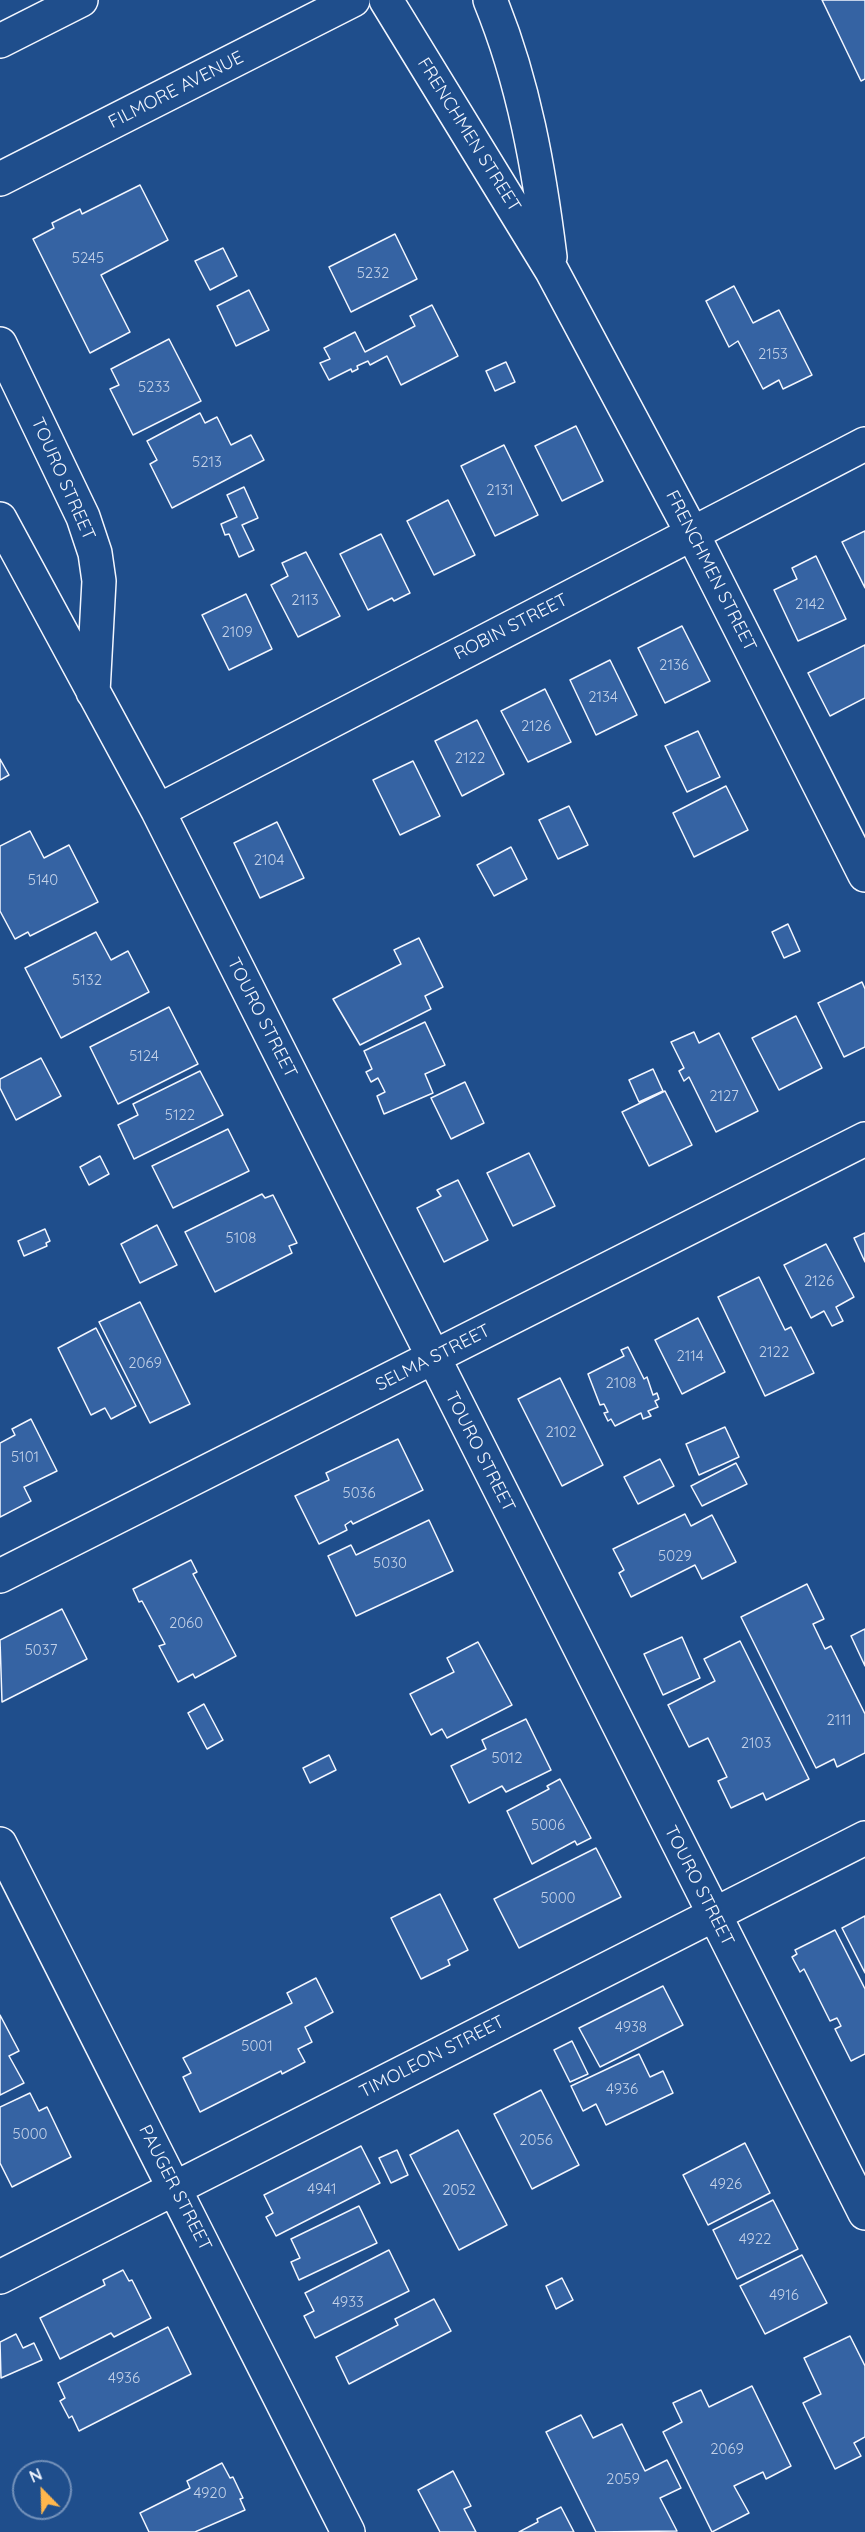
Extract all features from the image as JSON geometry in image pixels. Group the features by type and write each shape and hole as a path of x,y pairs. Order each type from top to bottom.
{"street":[{"path":"0,41 81,0"},
{"name":"FILMORE AVENUE","path":"0,179 353,0"},
{"name":"FRENCHMEN STREET","path":"386,0 552,271 692,533 865,875"},
{"name":"FRENCHMEN STREET","path":"490,0 506,38 528,114 552,271"},
{"name":"TOURO STREET","path":"0,344 83,517 95,553 99,581 93,692"},
{"name":"ROBIN STREET","path":"158,810 865,444"},
{"name":"TOURO STREET","path":"0,519 158,810 865,2213"},
{"name":"SELMA STREET","path":"0,1576 865,1139"},
{"name":"TIMOLEON STREET","path":"0,2277 865,1838"},
{"name":"PAUGER STREET","path":"0,1844 348,2532"}],"building":[{"path":"822,0 865,0 865,79 861,81"},
{"path":"140,185 168,240 101,275 130,332 90,353 33,239 54,228 52,223 80,209 82,214"},
{"path":"395,234 417,279 351,312 329,267"},
{"path":"223,248 237,276 210,290 195,261"},
{"path":"734,286 753,323 779,310 812,375 783,389 779,380 763,389 738,341 729,347 706,301"},
{"path":"249,290 269,330 236,346 217,306"},
{"path":"432,305 458,356 401,385 387,356 370,365 368,361 357,366 358,369 352,372 351,369 329,380 320,363 330,359 324,348 355,332 365,352 415,326 410,316"},
{"path":"169,339 201,401 133,435 110,389 119,385 111,369"},
{"path":"506,362 515,382 495,391 486,371"},
{"path":"200,413 205,423 217,417 231,445 251,435 264,460 172,508 150,464 157,460 147,441"},
{"path":"576,426 603,481 562,501 535,446"},
{"path":"504,445 538,515 495,536 461,466"},
{"path":"244,487 258,518 242,525 254,550 239,557 229,534 225,535 221,524 237,517 227,495"},
{"path":"448,500 475,555 434,575 407,521"},
{"path":"865,531 865,588 842,542"},
{"path":"381,534 410,593 394,601 392,598 368,610 340,554"},
{"path":"306,552 340,616 298,637 271,585 288,576 282,563"},
{"path":"816,556 846,619 798,641 774,590 797,579 792,568"},
{"path":"246,594 272,649 229,670 202,615"},
{"path":"682,626 710,681 665,703 638,648"},
{"path":"865,645 865,698 830,716 808,673"},
{"path":"610,660 637,715 596,735 570,680"},
{"path":"545,689 571,742 528,762 501,711"},
{"path":"477,720 504,774 462,796 435,741"},
{"path":"698,731 720,777 687,792 665,746"},
{"path":"0,759 9,775 0,780"},
{"path":"413,761 440,816 400,835 373,780"},
{"path":"726,786 748,830 694,857 673,813"},
{"path":"569,806 588,845 558,859 539,820"},
{"path":"277,822 304,878 260,898 234,843"},
{"path":"30,831 44,858 69,845 98,902 30,936 28,932 15,939 0,911 0,846"},
{"path":"511,847 527,879 494,896 477,865"},
{"path":"788,924 800,951 784,958 772,932"},
{"path":"96,932 111,960 128,951 149,992 61,1038 25,968"},
{"path":"419,938 443,987 425,996 431,1009 360,1045 333,999 401,964 394,950"},
{"path":"862,982 865,989 865,1047 844,1057 818,1003"},
{"path":"169,1007 198,1064 118,1104 90,1047"},
{"path":"796,1016 822,1068 779,1090 752,1038"},
{"path":"425,1022 445,1065 425,1074 433,1093 384,1114 377,1096 385,1092 378,1078 371,1082 366,1072 372,1069 364,1051"},
{"path":"694,1032 699,1043 719,1033 758,1111 716,1132 689,1077 684,1081 679,1071 684,1068 671,1042"},
{"path":"41,1058 61,1096 16,1120 0,1088 0,1079"},
{"path":"653,1069 663,1091 639,1102 629,1080"},
{"path":"200,1071 223,1115 134,1159 118,1125 138,1115 133,1104"},
{"path":"465,1082 484,1123 451,1139 431,1098"},
{"path":"665,1091 692,1145 649,1166 622,1112"},
{"path":"228,1129 249,1171 173,1208 152,1166"},
{"path":"529,1153 555,1206 513,1226 487,1173"},
{"path":"100,1156 109,1174 89,1185 80,1167"},
{"path":"458,1180 488,1240 444,1262 417,1208 441,1196 437,1190"},
{"path":"262,1194 265,1198 273,1195 297,1243 289,1246 292,1253 215,1292 185,1232"},
{"path":"157,1225 177,1265 140,1283 121,1244"},
{"path":"45,1229 50,1241 46,1243 47,1246 24,1256 18,1241"},
{"path":"865,1233 865,1262 854,1238"},
{"path":"826,1244 854,1297 836,1307 843,1321 832,1326 824,1311 811,1318 784,1265"},
{"path":"759,1277 785,1330 791,1327 814,1373 765,1396 718,1297"},
{"path":"140,1302 190,1404 150,1423 99,1322"},
{"path":"698,1318 725,1372 682,1394 655,1340"},
{"path":"96,1328 136,1406 111,1419 105,1408 91,1415 58,1348"},
{"path":"628,1347 644,1379 647,1377 653,1395 657,1393 659,1399 655,1401 658,1407 648,1411 651,1416 643,1419 641,1413 615,1426 611,1419 608,1421 604,1413 608,1412 604,1404 600,1405 588,1374 624,1356 621,1350"},
{"path":"560,1378 603,1465 562,1486 518,1399"},
{"path":"31,1419 57,1471 24,1487 31,1501 0,1517 0,1443 15,1435 12,1429"},
{"path":"725,1427 739,1457 699,1475 686,1444"},
{"path":"398,1439 423,1490 353,1524 351,1521 345,1525 347,1530 319,1544 295,1496 329,1480 326,1473"},
{"path":"660,1459 674,1486 638,1504 624,1477"},
{"path":"736,1463 747,1484 702,1506 691,1486"},
{"path":"685,1514 691,1526 712,1515 736,1562 702,1579 695,1565 631,1597 619,1573 624,1570 613,1549"},
{"path":"429,1520 453,1571 356,1616 328,1556 351,1545 356,1555"},
{"path":"191,1560 197,1572 193,1574 236,1656 195,1678 193,1674 178,1682 159,1646 165,1644 133,1589"},
{"path":"807,1584 824,1619 813,1624 825,1649 831,1646 865,1714 865,1753 837,1767 834,1759 816,1768 741,1617"},
{"path":"62,1609 87,1659 2,1702 0,1640"},
{"path":"865,1629 865,1666 851,1636"},
{"path":"682,1637 700,1678 663,1695 644,1654"},
{"path":"740,1641 809,1779 766,1800 763,1793 731,1808 718,1781 727,1777 708,1738 689,1747 668,1705 715,1681 704,1659"},
{"path":"478,1642 512,1705 447,1738 442,1729 431,1735 410,1694 454,1672 447,1658"},
{"path":"204,1704 223,1740 207,1749 188,1713"},
{"path":"526,1719 551,1770 506,1792 502,1786 469,1803 451,1766 486,1749 482,1740"},
{"path":"329,1755 336,1770 310,1783 303,1768"},
{"path":"560,1779 591,1838 577,1845 575,1841 532,1864 507,1811 549,1789 547,1786"},
{"path":"596,1848 621,1897 519,1948 494,1899"},
{"path":"440,1894 468,1950 448,1960 450,1965 421,1979 391,1918"},
{"path":"865,1916 865,1973 842,1928"},
{"path":"835,1930 865,1989 865,2054 851,2061 835,2029 841,2026 837,2018 830,2021 804,1969 800,1972 792,1957 797,1954 795,1950"},
{"path":"316,1978 333,2012 305,2027 312,2042 298,2049 305,2062 282,2074 281,2071 200,2112 183,2077 191,2073 183,2058 292,2003 287,1993"},
{"path":"663,1986 683,2025 600,2067 579,2028"},
{"path":"0,2015 19,2051 9,2056 24,2083 0,2095"},
{"path":"572,2041 588,2074 570,2082 554,2050"},
{"path":"639,2054 650,2077 663,2071 673,2093 606,2125 596,2104 583,2111 571,2086"},
{"path":"541,2090 579,2165 532,2189 494,2114"},
{"path":"30,2093 39,2111 47,2107 71,2157 12,2187 0,2163 0,2107"},
{"path":"458,2130 507,2225 459,2250 410,2155"},
{"path":"745,2143 770,2193 708,2225 683,2175"},
{"path":"361,2146 380,2183 276,2236 266,2217 273,2213 264,2195"},
{"path":"397,2150 408,2175 391,2183 379,2158"},
{"path":"773,2200 798,2249 737,2279 713,2230"},
{"path":"359,2206 377,2243 299,2280 291,2262 300,2258 291,2239"},
{"path":"389,2250 409,2291 315,2338 304,2316 314,2311 305,2293"},
{"path":"802,2255 827,2303 765,2334 740,2286"},
{"path":"123,2270 129,2281 132,2280 151,2318 114,2337 111,2333 60,2359 40,2318 105,2285 103,2280"},
{"path":"562,2278 573,2300 556,2309 546,2286"},
{"path":"434,2299 451,2331 349,2384 336,2357 398,2325 395,2319"},
{"path":"168,2327 191,2374 79,2431 72,2416 69,2418 60,2401 65,2398 58,2383"},
{"path":"16,2334 23,2348 34,2343 42,2360 1,2378 0,2342"},
{"path":"850,2336 865,2366 865,2437 854,2443 861,2456 835,2469 803,2403 821,2394 804,2358"},
{"path":"752,2386 791,2466 766,2479 763,2472 734,2486 749,2513 712,2532 663,2432 682,2422 673,2403 701,2390 709,2407"},
{"path":"581,2415 593,2438 622,2424 645,2471 667,2460 681,2488 660,2498 677,2531 596,2532 546,2432"},
{"path":"222,2463 230,2478 233,2477 243,2498 240,2499 245,2510 195,2532 149,2532 140,2513 190,2488 187,2481"},
{"path":"453,2471 471,2506 464,2509 476,2532 440,2532 418,2490"},
{"path":"561,2507 574,2532 519,2532 538,2522 537,2519"}]}
